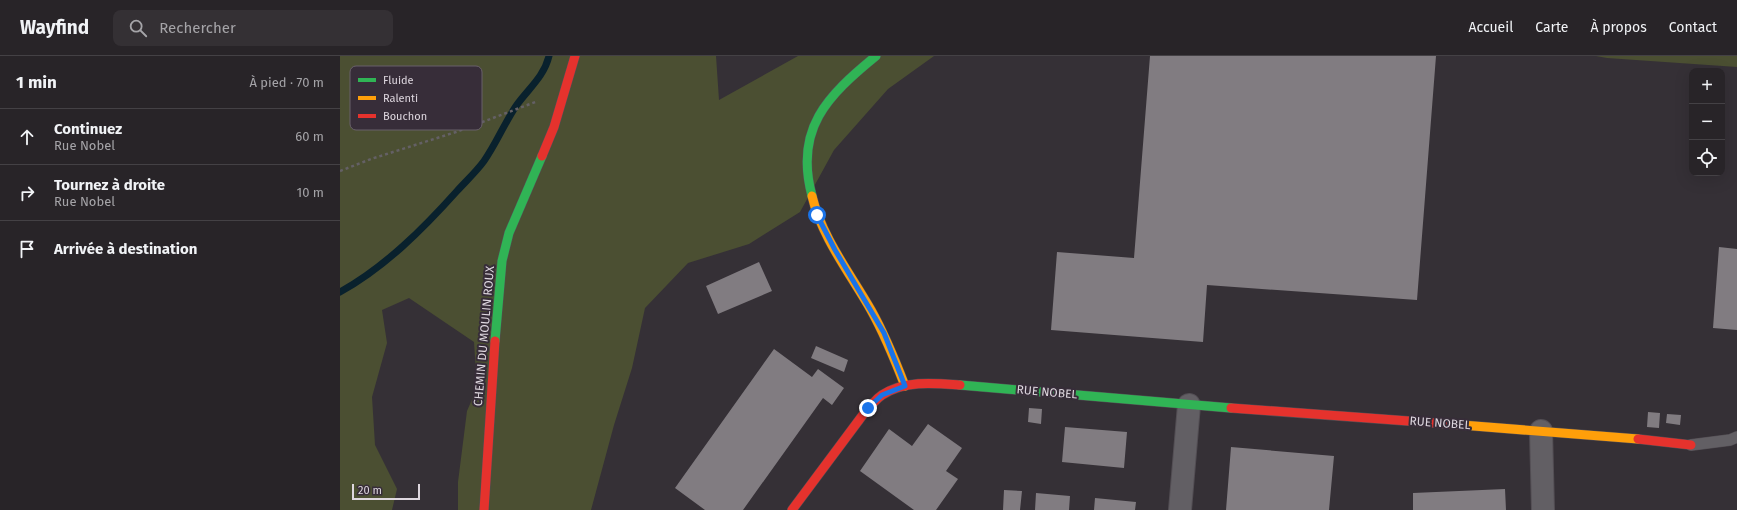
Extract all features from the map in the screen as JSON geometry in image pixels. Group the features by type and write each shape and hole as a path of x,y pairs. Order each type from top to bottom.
{"street":[{"name":"CHEMIN DU MOULIN ROUX","path":"484,510 498,294 502,261 509,233 554,127 575,56"},
{"path":"876,56 840,86 814,124 808,141 806,156 808,184 817,215 835,250 884,333 905,386"},
{"name":"RUE NOBEL","path":"792,510 868,408 882,395 905,386 920,383 1541,431 1691,445"},
{"path":"1180,510 1189,404"},
{"path":"1541,431 1543,510"}],"lane":[{"path":"1691,445 1730,440 1737,437"}],"path":[{"path":"482,122 565,90"},
{"path":"340,171 371,158 461,130"}],"green space":[{"path":"340,56 716,56 719,100 798,56 934,56 888,89 834,150 800,212 749,244 688,263 645,308 632,368 614,425 591,510 458,510 458,482 467,411 477,388 474,342 409,298 382,310 387,343 372,397 375,445 397,489 392,510 340,510"},
{"path":"1596,56 1737,56 1737,67 1607,58"}],"building":[{"path":"1150,56 1436,56 1417,300 1207,285 1203,342 1051,330 1057,252 1134,258"},
{"path":"1719,247 1737,249 1737,330 1713,328"},
{"path":"759,262 772,291 718,314 706,286"},
{"path":"816,346 848,360 844,372 811,358"},
{"path":"774,349 812,377 818,369 844,388 832,405 823,398 743,510 705,510 675,488"},
{"path":"1029,408 1042,409 1041,424 1028,422"},
{"path":"1648,412 1660,413 1659,428 1647,427"},
{"path":"1667,414 1681,415 1680,425 1666,423"},
{"path":"928,424 962,448 946,471 958,479 936,510 914,510 860,471 889,429 912,446"},
{"path":"1065,427 1127,432 1124,468 1062,462"},
{"path":"1231,447 1334,456 1329,510 1226,510"},
{"path":"1505,489 1506,510 1413,510 1413,493"},
{"path":"1004,490 1022,491 1020,510 1003,510"},
{"path":"1036,493 1070,496 1069,510 1035,510"},
{"path":"1095,498 1136,502 1135,510 1094,510"}],"waterway":[{"path":"340,292 357,282 403,246 431,219 478,169 516,106 540,77 549,56"}],"traffic: fast":[{"path":"812,196 808,172 808,151 811,133 829,100 843,85 876,56"},
{"path":"495,341 502,261 509,233 542,156"},
{"path":"960,385 1231,408"}],"traffic: slow":[{"path":"812,196 822,226 837,255 876,319 890,348 905,386"},
{"path":"1449,424 1638,439"}],"traffic: jam":[{"path":"542,156 554,127 575,56"},
{"path":"484,510 495,341"},
{"path":"792,510 868,408 880,397 891,390 910,385 930,383 960,385"},
{"path":"1231,408 1449,424"},
{"path":"1638,439 1691,445"}],"route":[{"path":"817,215 835,250 884,333 905,386 882,395 868,408"}]}
